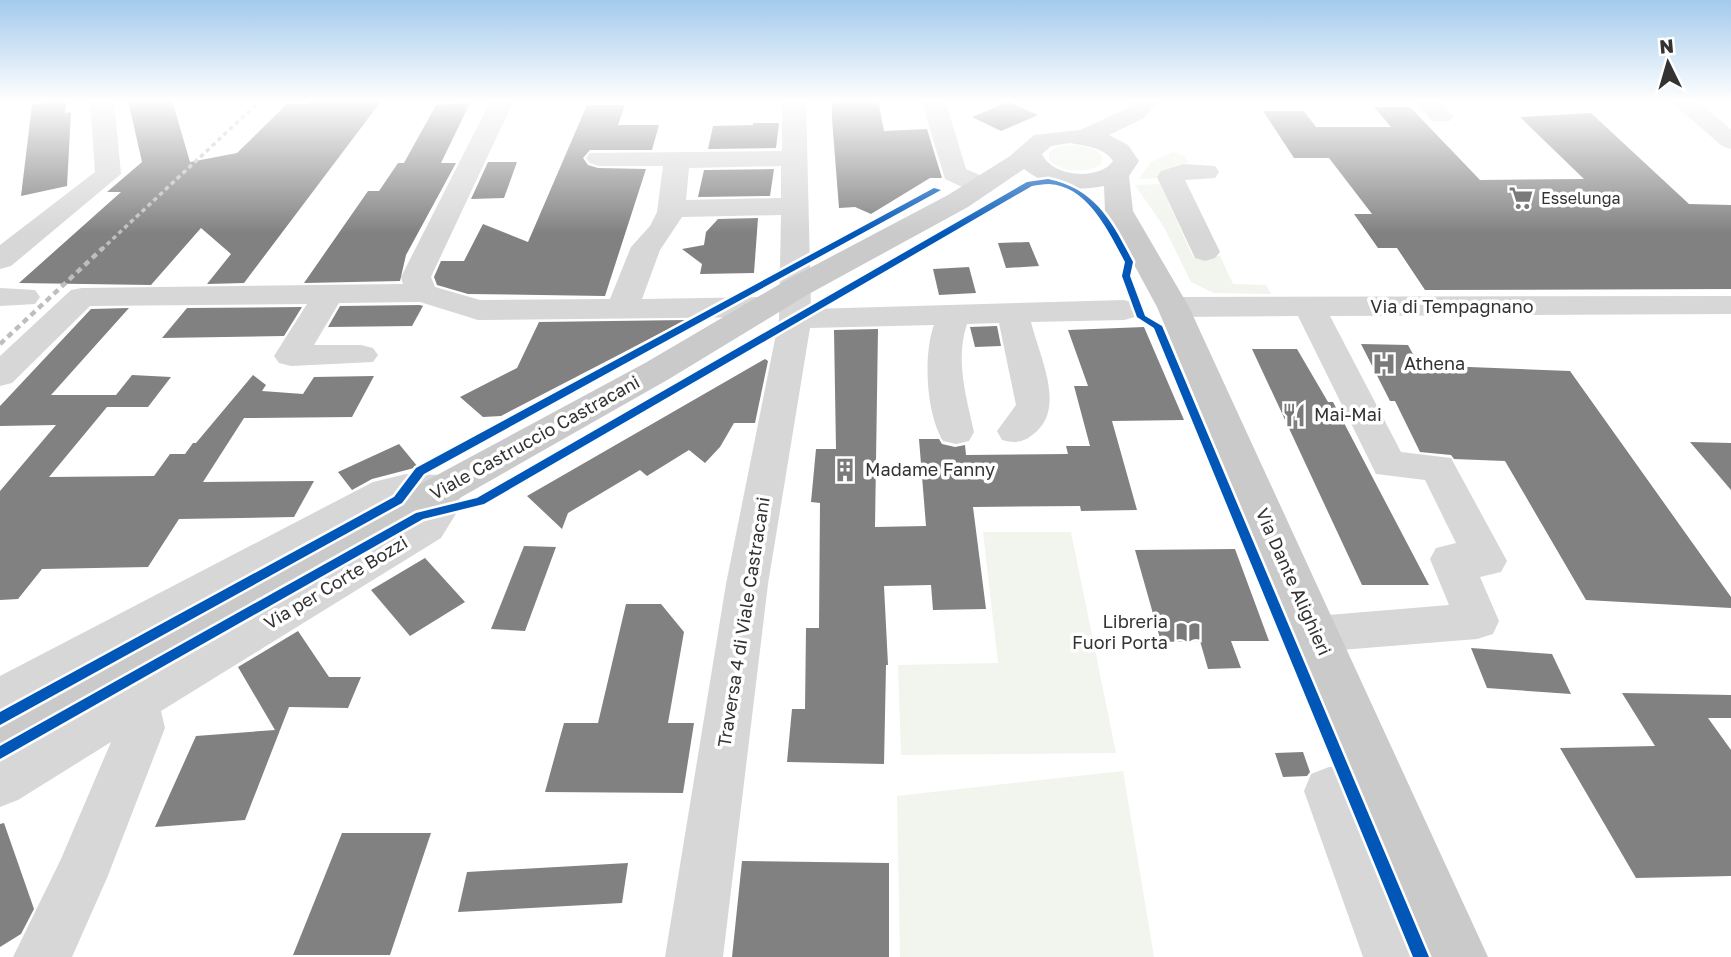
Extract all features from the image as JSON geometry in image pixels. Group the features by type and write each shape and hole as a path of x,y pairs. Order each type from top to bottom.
{"main road":[{"name":"Viale Castruccio Castracani","path":"0,735 657,371 785,305 970,194 1036,162 1042,145"},
{"name":"Viale Castruccio Castracani","path":"1095,145 1117,162 1125,145"},
{"path":"1036,162 1069,180 1095,180 1117,162"},
{"name":"Via Dante Alighieri","path":"1117,162 1119,211 1173,307 1459,957"},
{"name":"Via Dante Alighieri","path":"1069,180 1119,211"}],"street":[{"path":"0,260 107,174 105,145"},
{"path":"422,293 416,277 481,145"},
{"name":"Traversa 4 di Viale Castracani","path":"694,957 785,305 795,206 795,145"},
{"path":"946,145 954,173 970,194"},
{"path":"599,158 677,161 795,158"},
{"path":"622,309 646,247 663,230 671,212 677,161"},
{"path":"1205,252 1170,177 1183,172 1206,172"},
{"path":"671,212 678,209 795,206"},
{"path":"0,375 82,297 422,293 478,310 785,305 954,315 1124,310"},
{"path":"329,294 291,356 361,355"},
{"name":"Via di Tempagnano","path":"1173,307 1731,305"},
{"path":"1309,307 1390,466 1438,467 1486,561 1451,558 1477,621 1316,634"},
{"path":"1013,313 1034,405 1029,418 1015,431"},
{"path":"954,315 946,335 943,354 956,432"},
{"path":"0,699 387,492 406,488 443,489"},
{"name":"Via per Corte Bozzi","path":"0,783 427,527 437,512 443,489"},
{"path":"41,957 80,878 142,728 135,703"},
{"path":"1385,791 1329,791 1392,957"}],"shaded area":[{"path":"1077,145 1094,149 1103,157 1100,165 1087,170 1074,170 1049,160 1049,152 1060,146"},
{"path":"1173,152 1185,156 1189,162 1163,170 1159,178 1139,179 1151,162"},
{"path":"1160,184 1193,257 1220,256 1233,284 1266,285 1271,294 1214,293 1191,282 1164,227 1135,185"},
{"path":"983,532 1071,532 1116,753 901,755 898,665 998,663"},
{"path":"1123,771 1154,957 900,957 897,796"}],"building":[{"path":"27,145 69,145 67,186 21,196"},
{"path":"138,145 185,145 190,162 237,153 246,145 348,145 244,283 207,284 231,254 201,228 151,285 19,283 121,192 107,192 142,162"},
{"path":"414,145 450,145 441,163 456,163 406,255 400,281 304,283 368,191 379,191 398,163 404,163"},
{"path":"570,145 653,145 652,150 590,150 583,158 588,165 598,168 646,169 605,296 468,294 437,285 434,277 441,261 464,261 483,224 528,242"},
{"path":"709,145 776,145 776,148 708,149"},
{"path":"834,145 932,145 942,178 930,178 871,214 855,207 839,208"},
{"name":"Esselunga","path":"1285,145 1446,145 1480,180 1584,179 1549,145 1625,145 1689,204 1731,205 1731,289 1425,290 1397,248 1378,248 1354,214 1372,214 1329,158 1294,158"},
{"path":"488,162 517,162 504,198 471,199"},
{"path":"774,169 770,196 698,197 704,170"},
{"path":"758,218 754,273 700,274 702,264 682,249 704,245 706,232 718,219"},
{"path":"1029,242 1039,266 1006,268 998,243"},
{"path":"969,267 976,293 939,295 933,269"},
{"path":"340,306 423,306 412,326 328,327"},
{"path":"302,307 284,336 162,338 187,308"},
{"path":"129,308 51,395 116,395 132,375 171,377 148,407 107,407 49,477 154,476 170,454 185,454 193,443 196,443 253,375 266,385 262,391 303,394 314,377 374,376 352,417 244,418 203,482 314,481 294,517 179,519 148,567 42,569 18,599 0,600 0,491 56,425 0,426 0,406 91,309"},
{"path":"686,320 501,416 483,417 460,397 517,368 539,322"},
{"path":"997,326 1001,346 975,347 970,327"},
{"path":"1144,327 1184,420 1112,421 1137,510 1081,511 1080,506 973,507 986,609 933,610 931,585 884,586 888,665 884,764 787,762 792,709 805,709 806,628 819,628 820,503 811,502 816,449 836,449 834,330 878,329 875,527 926,526 919,439 939,439 942,444 955,447 965,445 966,455 1068,454 1066,446 1090,446 1074,386 1088,386 1068,330"},
{"path":"1361,344 1408,345 1419,365 1570,371 1731,597 1731,608 1586,600 1505,461 1454,459 1451,455 1420,452 1395,401 1390,401"},
{"path":"1252,349 1297,349 1328,402 1333,402 1429,585 1362,585"},
{"path":"765,359 768,361 755,423 734,423 720,447 705,463 689,450 647,476 640,470 568,513 562,529 527,496"},
{"path":"1690,442 1731,443 1731,490"},
{"path":"399,444 418,467 372,479 352,490 338,472"},
{"path":"524,546 556,547 525,631 491,629"},
{"path":"1235,549 1269,641 1231,641 1241,668 1208,669 1200,641 1161,642 1135,550"},
{"path":"425,558 465,602 410,636 371,590"},
{"path":"626,604 661,604 684,632 668,723 694,723 683,793 545,792 564,723 598,723"},
{"path":"298,631 329,677 361,677 348,708 289,707 245,820 155,827 196,736 275,730 238,667"},
{"path":"1471,648 1552,654 1571,694 1487,688"},
{"path":"1622,693 1731,695 1731,718 1708,718 1731,750 1731,876 1636,878 1560,748 1655,746"},
{"path":"1303,752 1310,772 1307,776 1283,777 1275,753"},
{"path":"4,823 34,909 21,934 0,947 0,824"},
{"path":"342,833 431,833 390,955 293,955"},
{"path":"742,861 889,863 889,957 732,957"},
{"path":"628,863 622,903 458,912 467,872"}],"railway":[{"path":"101,250 213,145"},
{"path":"0,344 103,248"}],"cycle path":[{"path":"0,753 420,516 480,501 1030,184 1048,182 1065,185 1092,204 1113,233 1129,262 1126,276 1141,317 1158,326 1421,957"},
{"path":"0,719 398,500 420,471 937,190"}],"place":[{"name":"Esselunga","path":"1521,198"},
{"name":"Athena","path":"1384,364"},
{"name":"Mai-Mai","path":"1294,415"},
{"name":"Madame Fanny","path":"845,470"},
{"name":"Libreria Fuori Porta","path":"1188,632"}]}
